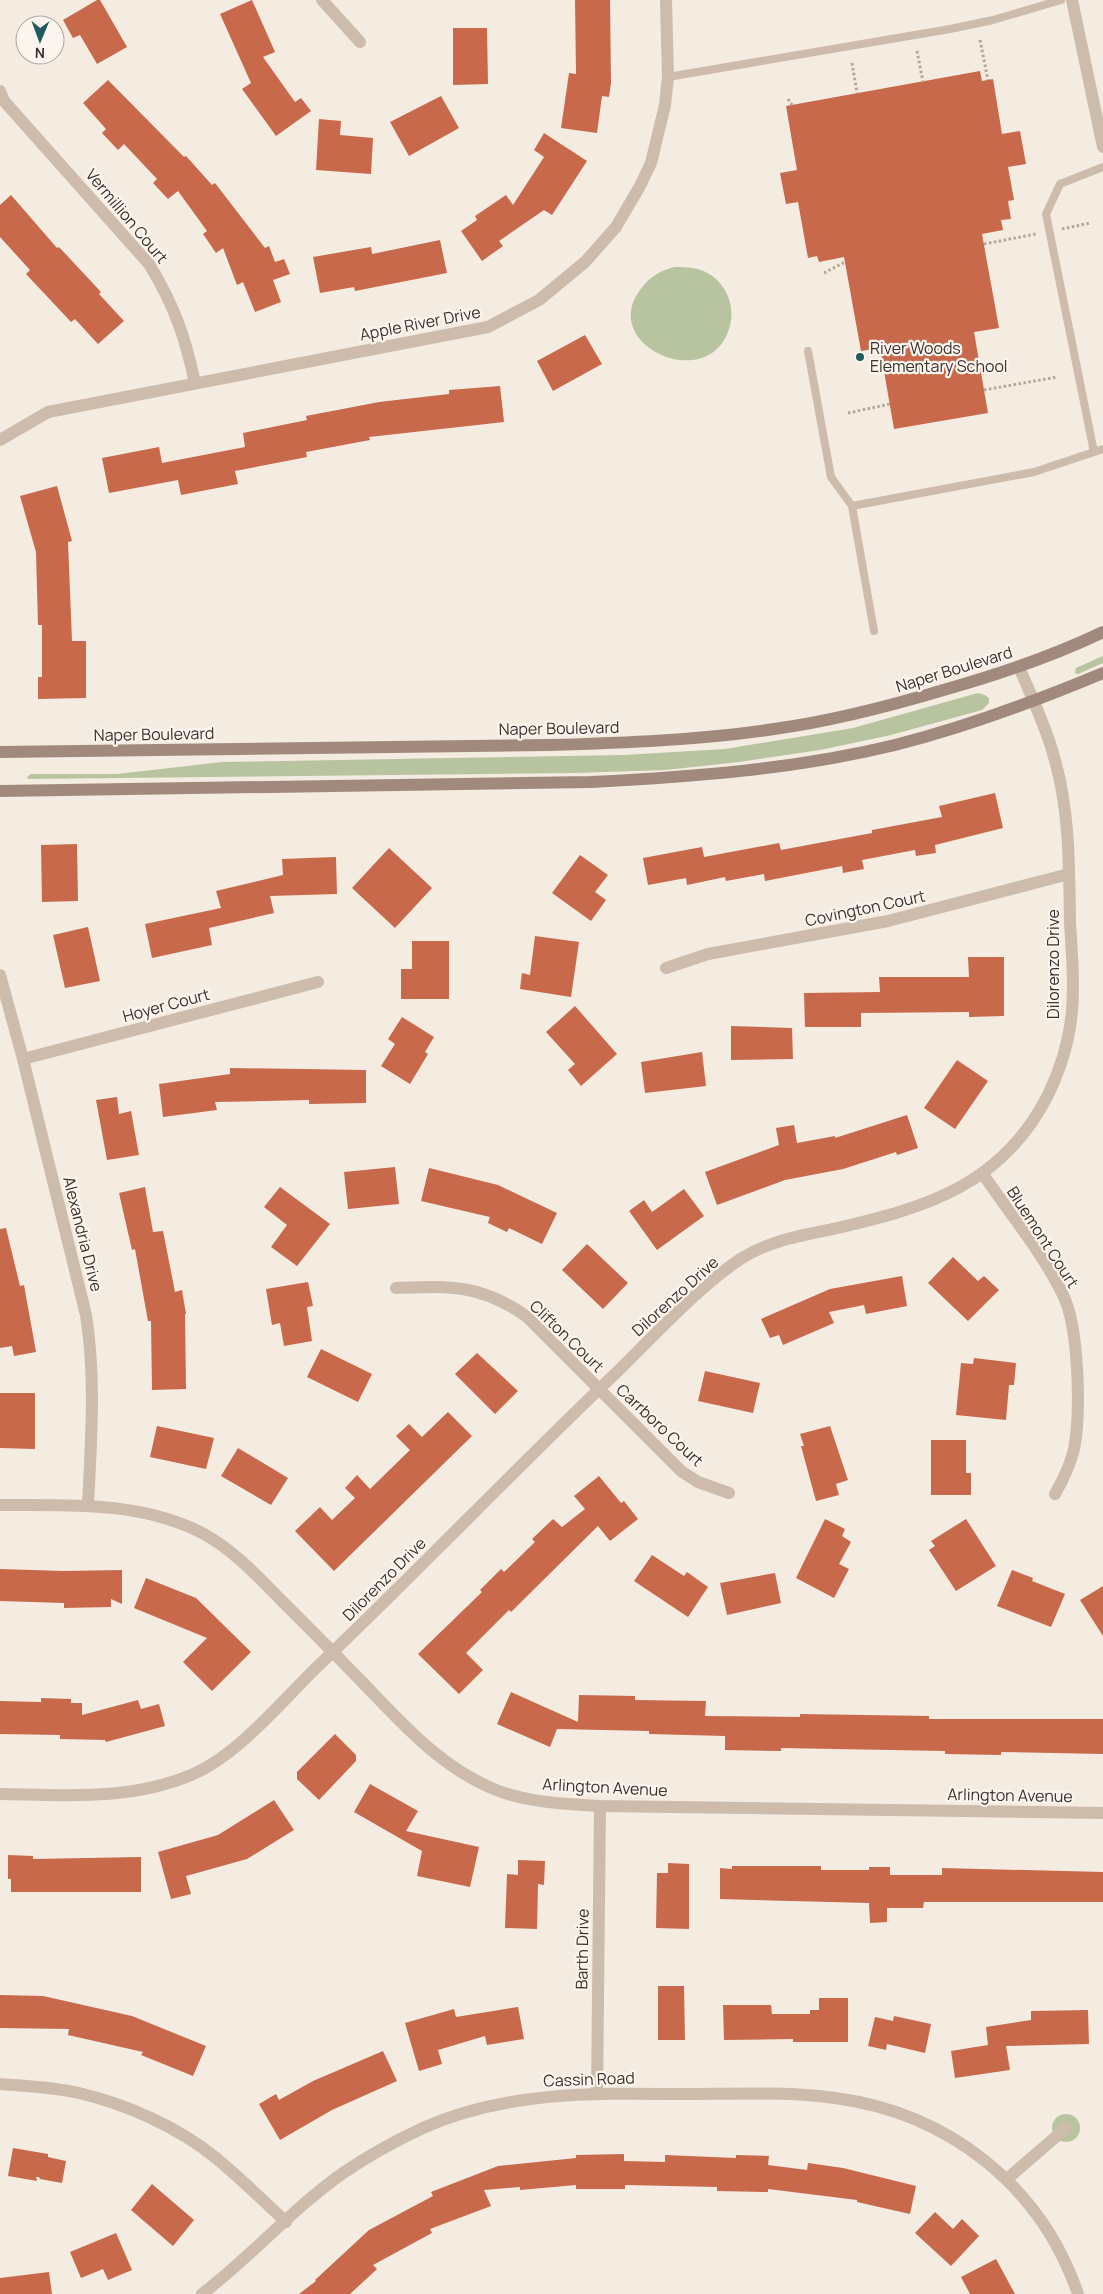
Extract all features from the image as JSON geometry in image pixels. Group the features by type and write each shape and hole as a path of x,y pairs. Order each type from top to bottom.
{"main road":[{"name":"Naper Boulevard","path":"0,752 630,743 774,729 848,716 916,698 1020,667 1103,632"},
{"path":"0,790 591,782 670,778 746,771 823,760 895,745 963,725 1033,701 1103,673"}],"street":[{"path":"322,0 360,42"},
{"name":"Apple River Drive","path":"0,440 48,412 488,327 539,300 585,262 616,227 651,163 659,134 668,77 666,0"},
{"path":"1072,0 1103,148"},
{"name":"Vermillion Court","path":"0,91 4,101 149,264 167,293 180,322 194,383"},
{"name":"Dilorenzo Drive","path":"0,1794 94,1795 129,1793 162,1786 212,1765 232,1749 334,1652 598,1390 711,1282 743,1257 776,1242 913,1209 942,1198 983,1174 1010,1150 1030,1124 1048,1095 1062,1059 1071,1020 1072,978 1068,833 1063,798 1054,755 1020,667"},
{"name":"Covington Court","path":"666,968 708,954 888,921 1069,874"},
{"name":"Alexandria Drive","path":"0,975 23,1059 76,1273 90,1343 92,1418 88,1506"},
{"name":"Hoyer Court","path":"23,1059 318,982"},
{"name":"Bluemont Court","path":"983,1174 1049,1270 1064,1296 1072,1319 1076,1346 1077,1427 1068,1471 1054,1494"},
{"name":"Clifton Court","path":"396,1288 435,1286 458,1288 480,1292 505,1301 526,1316 598,1390"},
{"name":"Carrboro Court","path":"598,1390 681,1471 698,1482 729,1493"},
{"name":"Arlington Avenue","path":"0,1505 88,1506 156,1517 204,1534 247,1566 334,1652 418,1740 447,1763 477,1782 501,1792 560,1804 600,1806 1103,1813"},
{"name":"Barth Drive","path":"596,2093 600,1806"},
{"path":"0,2084 42,2087 79,2093 149,2118 184,2136 215,2157 286,2222"},
{"name":"Cassin Road","path":"202,2294 235,2269 341,2174 381,2149 425,2127 472,2110 511,2101 596,2093 786,2095 835,2098 872,2104 910,2117 945,2134 981,2157 1011,2182 1030,2203 1050,2235 1070,2273 1078,2294"},
{"path":"1011,2182 1066,2128"}],"lane":[{"path":"668,77 950,29 993,20 1061,0"},
{"path":"1094,452 1046,214 1060,184 1103,166"},
{"path":"808,351 831,477 852,506 874,630"},
{"path":"852,506 1034,472 1103,449"}],"path":[{"path":"980,40 988,80"},
{"path":"917,51 923,82"},
{"path":"852,63 857,93"},
{"path":"788,99 792,105"},
{"path":"824,273 845,262"},
{"path":"984,390 1056,377"},
{"path":"848,413 890,404"}],"green space":[{"path":"674,267 693,268 713,276 720,283 730,301 731,322 728,332 716,350 699,359 680,360 661,355 645,344 634,330 631,312 638,293 653,276"},
{"path":"1103,656 1103,663 1078,674 1075,673 1076,668"},
{"path":"978,693 989,698 989,703 982,710 891,735 820,750 666,770 575,773 27,779 31,774 117,774 222,762 624,755 725,749 853,728"},
{"path":"1066,2114 1076,2118 1080,2128 1076,2138 1066,2142 1056,2138 1052,2128 1056,2118"}],"building":[{"path":"100,0 127,47 97,64 80,35 73,38 65,24 65,19"},
{"path":"252,0 275,52 263,57 295,102 301,98 311,111 276,136 242,89 251,83 220,14"},
{"path":"575,0 610,0 611,83 609,97 602,96 597,133 561,128 569,73 576,74"},
{"path":"453,28 487,28 488,84 453,85"},
{"path":"980,71 982,81 993,79 1002,134 1020,131 1026,164 1008,167 1014,200 1008,201 1011,219 1001,220 1003,230 982,234 999,328 974,332 988,413 894,429 880,348 861,351 844,257 819,262 817,256 808,258 798,202 786,204 780,173 797,170 786,106"},
{"path":"108,80 184,157 186,156 212,185 215,183 265,248 269,246 275,262 284,259 290,274 273,280 281,302 255,312 243,282 237,285 223,248 216,253 203,234 207,231 178,191 168,199 153,183 157,179 124,144 118,150 102,133 106,129 83,103"},
{"path":"441,96 459,128 409,156 390,122"},
{"path":"319,119 341,121 340,135 373,138 371,174 316,170"},
{"path":"544,133 587,161 552,215 544,210 499,241 503,246 482,261 461,231 477,220 475,216 506,195 513,205 544,157 534,150"},
{"path":"11,195 57,248 59,247 101,292 99,294 124,321 98,344 75,319 71,322 26,274 30,270 0,237 0,205"},
{"path":"440,240 447,273 355,291 354,287 320,293 313,257 371,247 372,254"},
{"path":"585,335 602,364 553,391 537,361"},
{"path":"500,386 504,422 369,437 370,440 306,452 307,457 235,471 238,484 181,495 178,480 109,493 102,458 159,447 162,463 245,447 243,433 307,420 306,416 379,402 449,394 449,390"},
{"path":"57,486 72,541 68,542 72,641 86,641 86,698 38,699 38,677 42,677 42,625 38,625 36,552 20,496"},
{"path":"995,793 1003,828 935,845 936,853 916,856 915,850 862,860 864,869 843,873 842,866 765,881 764,874 726,881 725,877 687,885 686,878 648,885 643,858 702,847 704,857 779,843 781,850 872,833 872,830 942,817 939,806"},
{"path":"77,844 78,901 42,902 41,845"},
{"path":"389,848 432,888 395,928 352,888"},
{"path":"580,855 608,875 595,892 606,900 591,921 552,893"},
{"path":"336,857 337,894 270,896 274,913 209,928 212,945 152,958 145,924 221,908 216,891 283,875 282,859"},
{"path":"88,927 100,981 65,988 53,935"},
{"path":"535,936 579,942 571,997 520,989 522,973 530,975"},
{"path":"412,941 449,941 449,999 401,999 401,969 412,969"},
{"path":"968,957 1004,957 1004,1016 969,1017 969,1012 861,1013 861,1027 805,1027 804,993 880,992 879,977 969,977"},
{"path":"575,1006 617,1054 581,1086 568,1070 575,1064 546,1032"},
{"path":"402,1017 434,1037 425,1052 428,1054 410,1084 381,1066 395,1044 388,1039"},
{"path":"731,1026 792,1028 793,1059 731,1060"},
{"path":"702,1052 706,1086 645,1093 641,1062"},
{"path":"957,1060 988,1081 955,1129 924,1108"},
{"path":"230,1068 366,1070 366,1103 309,1104 309,1100 215,1102 217,1110 163,1117 159,1084 230,1074"},
{"path":"117,1097 119,1114 131,1111 139,1155 107,1160 96,1100"},
{"path":"907,1115 918,1148 897,1155 896,1152 843,1169 785,1180 717,1205 705,1172 779,1145 776,1128 794,1125 797,1143 835,1136 835,1138"},
{"path":"395,1167 399,1204 348,1209 344,1172"},
{"path":"429,1168 498,1185 557,1213 542,1244 509,1228 507,1232 488,1223 490,1217 421,1201"},
{"path":"145,1187 153,1232 163,1231 175,1292 182,1290 186,1314 186,1389 152,1390 151,1321 148,1321 135,1249 132,1250 119,1193"},
{"path":"280,1187 330,1224 297,1266 271,1247 287,1225 264,1207"},
{"path":"684,1189 704,1216 657,1250 629,1211 644,1200 652,1212"},
{"path":"6,1228 20,1286 24,1285 36,1352 14,1356 12,1346 0,1348 0,1229"},
{"path":"587,1244 628,1283 603,1309 562,1270"},
{"path":"953,1257 978,1281 984,1276 999,1290 968,1321 928,1283"},
{"path":"902,1276 907,1306 866,1314 864,1305 829,1312 834,1323 783,1345 779,1335 770,1338 761,1319 830,1289"},
{"path":"308,1282 313,1306 307,1307 312,1341 284,1346 280,1323 272,1325 266,1289"},
{"path":"321,1349 372,1374 358,1402 307,1377"},
{"path":"477,1353 518,1391 495,1414 455,1374"},
{"path":"974,1358 1016,1363 1014,1385 1009,1385 1006,1420 956,1415 961,1363 973,1364"},
{"path":"705,1371 760,1383 753,1413 698,1401"},
{"path":"0,1393 35,1393 35,1449 0,1448"},
{"path":"448,1412 472,1436 334,1571 295,1531 320,1507 332,1520 355,1498 345,1488 357,1475 370,1489 410,1450 396,1436 409,1424 422,1437"},
{"path":"157,1426 214,1438 206,1469 150,1457"},
{"path":"830,1426 848,1480 836,1484 839,1495 816,1501 801,1446 804,1446 800,1434"},
{"path":"931,1440 966,1440 966,1473 971,1473 971,1495 931,1495"},
{"path":"238,1448 288,1478 271,1505 221,1476"},
{"path":"599,1476 621,1503 624,1501 638,1519 610,1541 598,1526 511,1612 509,1610 466,1653 483,1670 459,1694 418,1654 482,1592 480,1590 501,1569 504,1572 535,1542 532,1539 553,1519 562,1527 585,1509 574,1496"},
{"path":"825,1519 845,1529 842,1536 851,1542 839,1564 849,1569 834,1598 796,1578"},
{"path":"966,1519 996,1566 956,1591 929,1550 935,1546 931,1541"},
{"path":"652,1555 684,1576 687,1572 708,1587 688,1617 634,1581"},
{"path":"0,1569 122,1570 122,1604 111,1599 111,1607 64,1608 64,1603 0,1601"},
{"path":"1012,1570 1033,1578 1032,1581 1065,1594 1051,1627 997,1606"},
{"path":"775,1573 781,1603 727,1615 720,1583"},
{"path":"146,1578 196,1598 251,1652 212,1691 183,1662 207,1638 134,1608"},
{"path":"1103,1586 1103,1636 1080,1600"},
{"path":"511,1692 578,1722 579,1695 635,1696 635,1700 706,1701 705,1716 800,1717 800,1714 929,1716 929,1719 1103,1719 1103,1754 1001,1752 1001,1755 945,1754 945,1751 781,1748 781,1751 725,1750 725,1736 649,1734 649,1731 557,1729 550,1747 497,1724"},
{"path":"41,1698 71,1699 71,1703 82,1703 82,1715 138,1700 141,1709 159,1704 165,1726 106,1742 105,1740 60,1739 60,1735 0,1734 0,1701 41,1702"},
{"path":"335,1734 356,1755 356,1761 319,1800 297,1779 297,1772"},
{"path":"370,1784 418,1811 406,1831 479,1847 470,1887 417,1876 422,1851 354,1812"},
{"path":"274,1800 294,1830 247,1859 186,1876 191,1894 171,1899 158,1852 218,1835"},
{"path":"8,1855 33,1856 33,1859 141,1857 141,1892 11,1892 11,1879 8,1879"},
{"path":"518,1860 545,1861 544,1885 538,1884 537,1929 505,1928 507,1874 518,1875"},
{"path":"668,1863 689,1864 689,1929 656,1928 657,1873 668,1873"},
{"path":"732,1866 821,1866 821,1870 869,1870 869,1867 890,1867 890,1875 942,1875 942,1868 1103,1872 1103,1902 924,1902 923,1908 887,1908 887,1922 870,1923 869,1903 720,1899 720,1868 732,1869"},
{"path":"658,1986 684,1986 685,2040 658,2040"},
{"path":"0,1995 43,1996 132,2016 206,2046 193,2076 141,2055 143,2052 68,2035 69,2029 0,2028"},
{"path":"819,1998 848,1998 848,2042 793,2042 793,2039 724,2040 723,2005 771,2005 772,2014 810,2014 810,2010 819,2010"},
{"path":"518,2007 524,2039 487,2045 485,2036 438,2050 442,2064 419,2071 405,2023 454,2009 456,2017"},
{"path":"1088,2010 1089,2044 1006,2046 1010,2070 955,2078 951,2051 988,2045 986,2027 1031,2020 1031,2011"},
{"path":"894,2016 931,2024 925,2053 887,2044 886,2050 868,2046 875,2017 893,2021"},
{"path":"383,2051 397,2081 332,2110 280,2140 259,2104 276,2094 279,2100 313,2081"},
{"path":"13,2148 48,2154 48,2157 66,2161 62,2183 40,2179 39,2177 36,2177 37,2181 8,2176"},
{"path":"624,2154 624,2161 665,2162 665,2155 736,2158 736,2155 769,2156 768,2165 807,2170 808,2163 843,2168 916,2186 910,2214 857,2202 857,2200 768,2189 768,2192 717,2191 717,2187 625,2185 625,2189 576,2189 576,2185 520,2190 520,2187 484,2190 491,2206 430,2229 432,2233 373,2265 377,2269 350,2294 299,2294 316,2281 369,2230 433,2196 431,2192 498,2166 576,2158 576,2155"},
{"path":"152,2184 194,2220 173,2246 131,2210"},
{"path":"935,2212 953,2229 962,2219 979,2236 951,2266 915,2233"},
{"path":"116,2233 132,2270 108,2280 103,2269 81,2278 70,2252"},
{"path":"996,2259 1015,2294 970,2294 961,2277"},
{"path":"49,2272 52,2294 0,2294 0,2278"}],"place":[{"name":"River Woods Elementary School","path":"860,357"}]}
